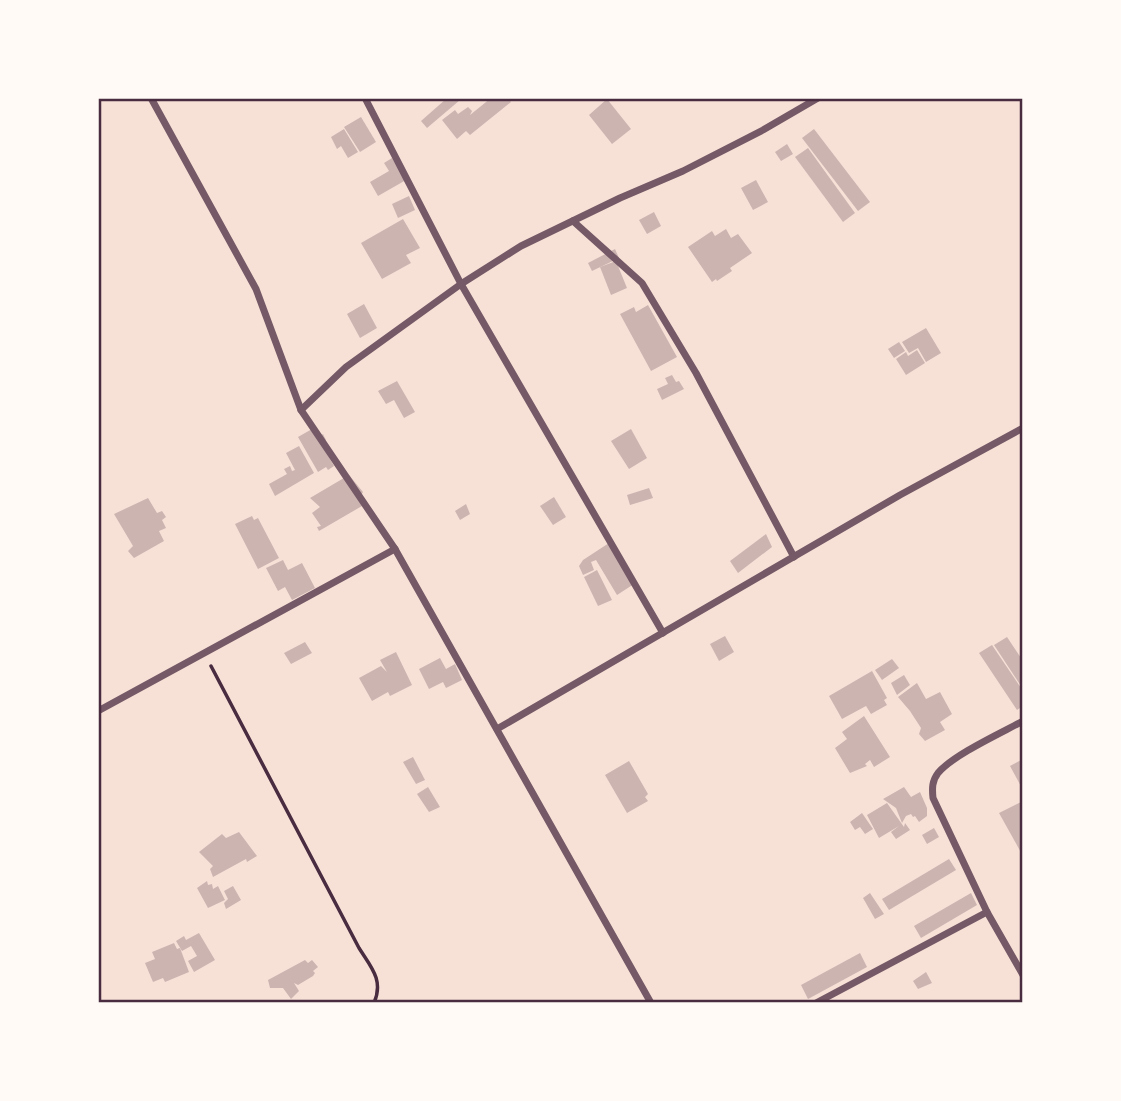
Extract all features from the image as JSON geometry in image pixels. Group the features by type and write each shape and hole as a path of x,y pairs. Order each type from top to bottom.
{"street":[{"path":"150,98 256,289 301,410 395,549 651,1003"},
{"path":"365,98 461,284 663,633"},
{"path":"301,410 346,367 461,284 521,246 683,171 818,98"},
{"path":"573,221 642,284 696,373 794,557"},
{"path":"498,729 900,495 1023,428"},
{"path":"98,711 395,549"},
{"path":"1023,721 951,761 931,785 933,798 987,912 1023,975"},
{"path":"816,1003 987,912"}],"path":[{"path":"204,653 376,976 379,992 374,1003"}],"building":[{"path":"452,98 460,100 427,128 421,121 446,99 448,101"},
{"path":"491,98 508,98 511,102 470,135 466,131 457,139 442,120 455,110 458,114 468,107 472,111 470,115"},
{"path":"607,99 631,129 612,144 589,115"},
{"path":"361,117 376,142 360,152 344,127"},
{"path":"344,129 358,152 348,158 341,146 337,149 331,137"},
{"path":"814,129 870,202 858,211 802,138"},
{"path":"787,144 793,154 781,161 775,152"},
{"path":"808,148 855,213 843,222 795,157"},
{"path":"392,158 406,180 378,196 370,182 389,171 384,163"},
{"path":"756,180 768,202 753,210 741,188"},
{"path":"409,196 415,210 398,218 392,204"},
{"path":"654,212 661,226 647,234 639,220"},
{"path":"403,219 420,248 406,255 411,263 382,279 361,243"},
{"path":"726,229 731,238 738,234 752,253 730,268 732,271 712,282 688,247 712,231 715,236"},
{"path":"615,249 619,258 592,271 588,263"},
{"path":"616,261 627,288 611,295 600,267"},
{"path":"364,304 377,328 360,338 347,314"},
{"path":"648,305 677,357 651,371 620,314 634,307 636,312"},
{"path":"926,328 941,353 926,362 918,348 909,353 902,342"},
{"path":"899,342 905,351 894,358 888,349"},
{"path":"917,350 925,363 906,375 896,359 906,352 908,356"},
{"path":"672,375 684,389 662,400 657,389 668,384 665,378"},
{"path":"397,381 415,412 404,418 394,400 386,404 378,391"},
{"path":"312,429 317,438 323,434 326,440 321,444 334,466 328,470 326,467 318,472 298,437"},
{"path":"631,429 647,458 629,469 611,441"},
{"path":"299,446 314,473 275,496 269,484 287,474 284,469 290,466 292,471 295,470 286,453"},
{"path":"349,475 363,492 360,497 362,506 319,531 317,527 321,526 312,513 320,507 310,498"},
{"path":"649,488 653,498 630,505 627,495"},
{"path":"554,497 566,517 553,525 540,506"},
{"path":"148,498 157,513 162,511 166,517 162,520 166,528 159,531 164,541 134,558 128,551 133,546 114,514"},
{"path":"466,504 470,514 460,520 455,511"},
{"path":"252,516 254,520 258,518 279,558 258,569 235,524"},
{"path":"766,534 772,547 738,573 730,561"},
{"path":"609,543 634,584 617,595 596,560 591,562 594,570 583,575 579,566 583,560"},
{"path":"283,560 288,570 302,563 315,588 292,600 285,587 278,591 266,568"},
{"path":"597,570 612,600 598,606 584,577"},
{"path":"725,636 734,652 719,661 710,644"},
{"path":"1007,637 1023,661 1023,689 994,645"},
{"path":"305,642 312,653 291,664 284,653"},
{"path":"992,645 1023,691 1023,706 1017,710 979,653"},
{"path":"396,652 412,685 390,696 388,692 372,701 359,678 381,666 387,672 380,660"},
{"path":"440,658 446,669 455,664 462,680 446,688 443,682 429,689 419,669"},
{"path":"892,659 899,668 882,680 875,670"},
{"path":"872,671 887,698 884,700 887,705 871,714 866,706 842,719 829,696"},
{"path":"904,675 910,685 897,695 891,683"},
{"path":"917,683 926,699 940,692 952,714 940,722 945,730 925,741 919,734 921,728 898,697"},
{"path":"864,716 890,757 874,767 870,760 865,764 867,766 850,773 835,748 847,739 842,732"},
{"path":"413,757 425,780 416,784 403,762"},
{"path":"1023,759 1023,790 1010,766"},
{"path":"629,761 648,794 645,797 648,801 627,813 605,775"},
{"path":"428,787 440,807 429,812 417,794"},
{"path":"904,787 911,797 920,792 927,808 927,816 919,822 911,814 906,816 902,823 896,808 883,799"},
{"path":"1023,801 1023,856 999,813"},
{"path":"887,803 904,827 905,823 910,830 896,839 891,832 899,826 879,838 867,815"},
{"path":"862,813 873,829 865,834 860,827 855,830 850,822"},
{"path":"934,828 939,837 927,844 922,835"},
{"path":"239,832 257,856 213,877 210,869 213,866 199,852 222,834 226,838"},
{"path":"949,859 956,870 889,910 882,899"},
{"path":"207,881 208,885 212,884 213,889 218,886 225,900 208,908 197,888"},
{"path":"233,886 241,900 226,909 224,903 228,899 224,891"},
{"path":"870,893 884,914 875,919 863,898"},
{"path":"971,893 977,905 921,938 914,926"},
{"path":"199,933 215,960 194,972 188,961 197,956 191,946 182,951 176,941 184,936 186,940"},
{"path":"174,943 177,949 180,948 189,972 165,982 163,978 153,982 145,963 155,959 152,952"},
{"path":"860,953 867,967 808,999 801,985"},
{"path":"305,960 308,963 312,960 318,967 313,971 313,976 298,985 294,983 299,991 291,999 283,988 270,988 268,980"},
{"path":"926,972 932,983 918,989 913,981"}]}
